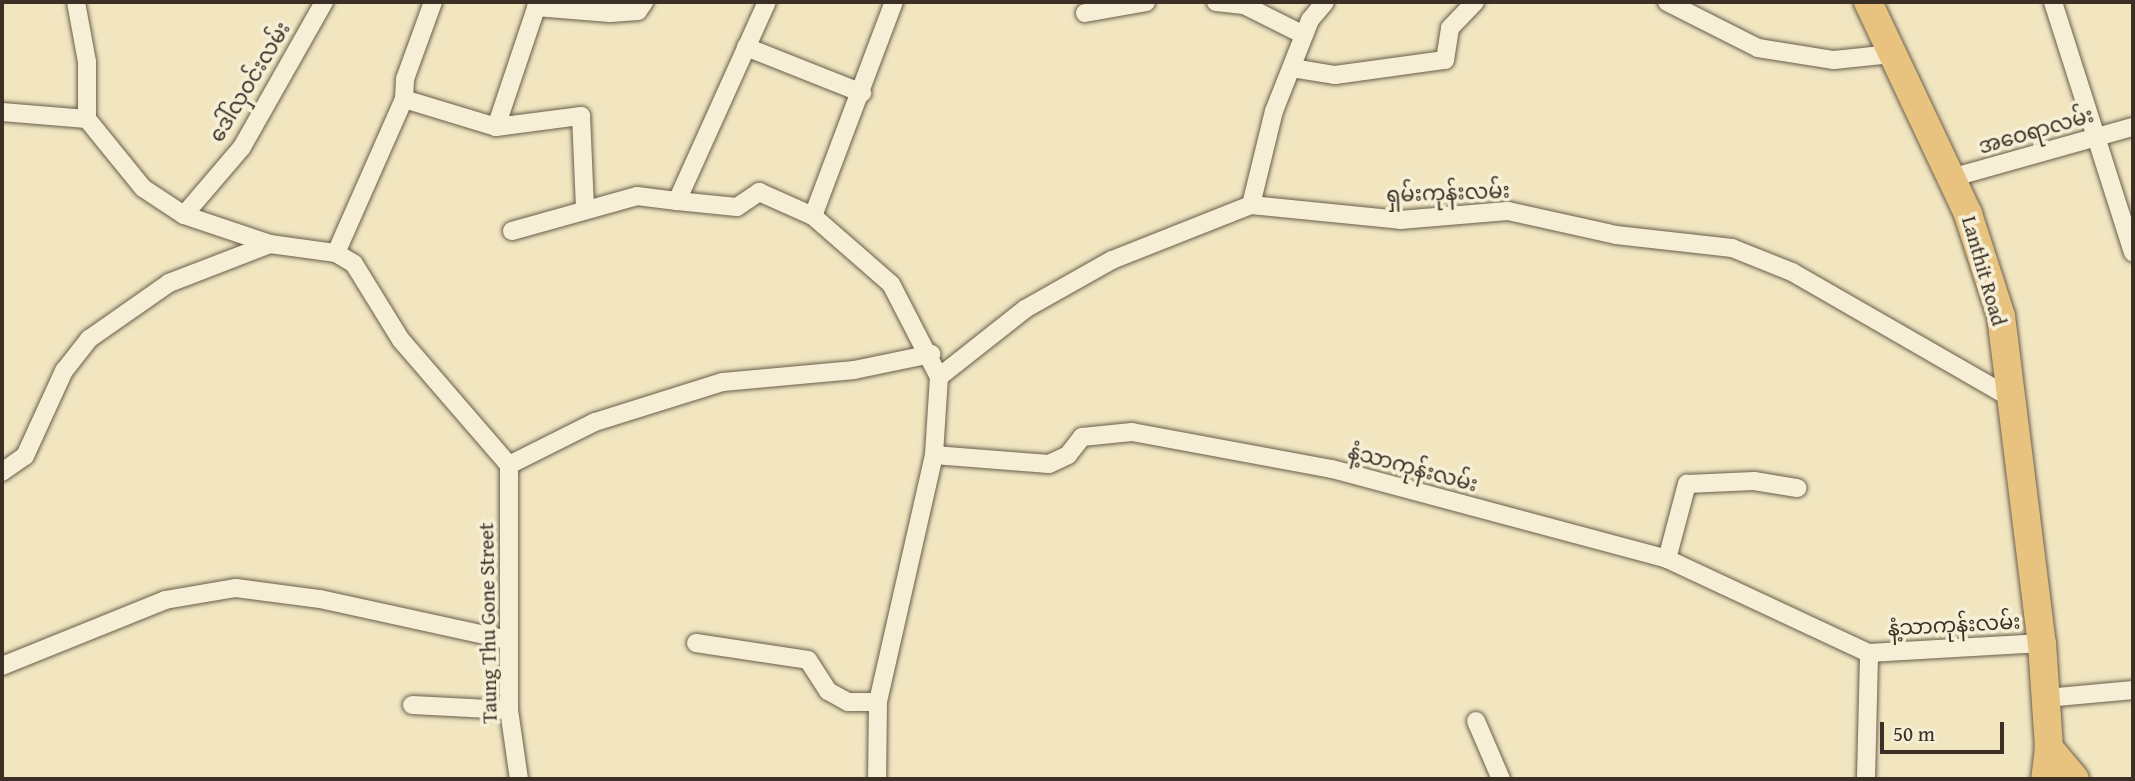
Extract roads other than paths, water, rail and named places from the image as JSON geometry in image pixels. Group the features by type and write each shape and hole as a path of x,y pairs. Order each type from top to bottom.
{"main road":[{"name":"Lanthit Road","path":"1868,2 1951,178 2001,316 2008,396 2042,643 2049,748 2045,779"},
{"path":"2049,748 2075,779"}],"street":[{"path":"76,2 87,62 87,119 144,188 184,215 270,244 336,253 366,276 401,340 509,465 595,422 723,382 854,370 930,355"},
{"name":"ဒေါ်လှဝင်းလမ်း","path":"184,215 242,146 324,2"},
{"path":"336,253 404,99 405,79 433,2"},
{"path":"496,127 537,4 610,13 638,11 644,2"},
{"path":"677,201 766,2"},
{"path":"813,216 862,93 894,2"},
{"path":"1085,13 1146,2"},
{"path":"1216,2 1244,5 1304,35"},
{"path":"1251,205 1304,35 1325,2"},
{"path":"1292,68 1335,75 1445,60 1450,28 1475,2"},
{"path":"1667,2 1759,48 1834,60 1892,54"},
{"path":"2053,2 2133,253"},
{"path":"746,47 862,93"},
{"path":"404,99 496,127 581,116 585,207"},
{"path":"2,112 87,119"},
{"name":"အဝေရာလမ်း","path":"1951,178 2133,127"},
{"path":"512,231 585,207 637,196 737,207 759,192 813,216 891,284 939,377 934,455 878,702 877,779"},
{"name":"ရှမ်းကုန်းလမ်း","path":"939,377 1025,309 1112,260 1251,205 1399,220 1508,211 1616,235 1732,248 1791,272 2008,396"},
{"path":"2,472 25,456 64,372 89,339 169,283 270,244"},
{"name":"နံ့သာကုန်းလမ်း","path":"934,455 1049,464 1068,455 1082,437 1132,432 1332,469 1667,559 1869,653 2042,643"},
{"name":"Taung Thu Gone Street","path":"509,465 509,710 519,779"},
{"path":"1667,559 1687,484 1754,481 1797,488"},
{"path":"2,666 165,600 236,588 320,598 508,640"},
{"path":"696,643 808,660 828,691 848,702 878,702"},
{"name":"နံ့သာကုန်းလမ်း","path":"1866,779 1869,653"},
{"path":"2047,698 2133,690"},
{"path":"412,705 509,710"},
{"path":"1476,721 1501,779"}]}
